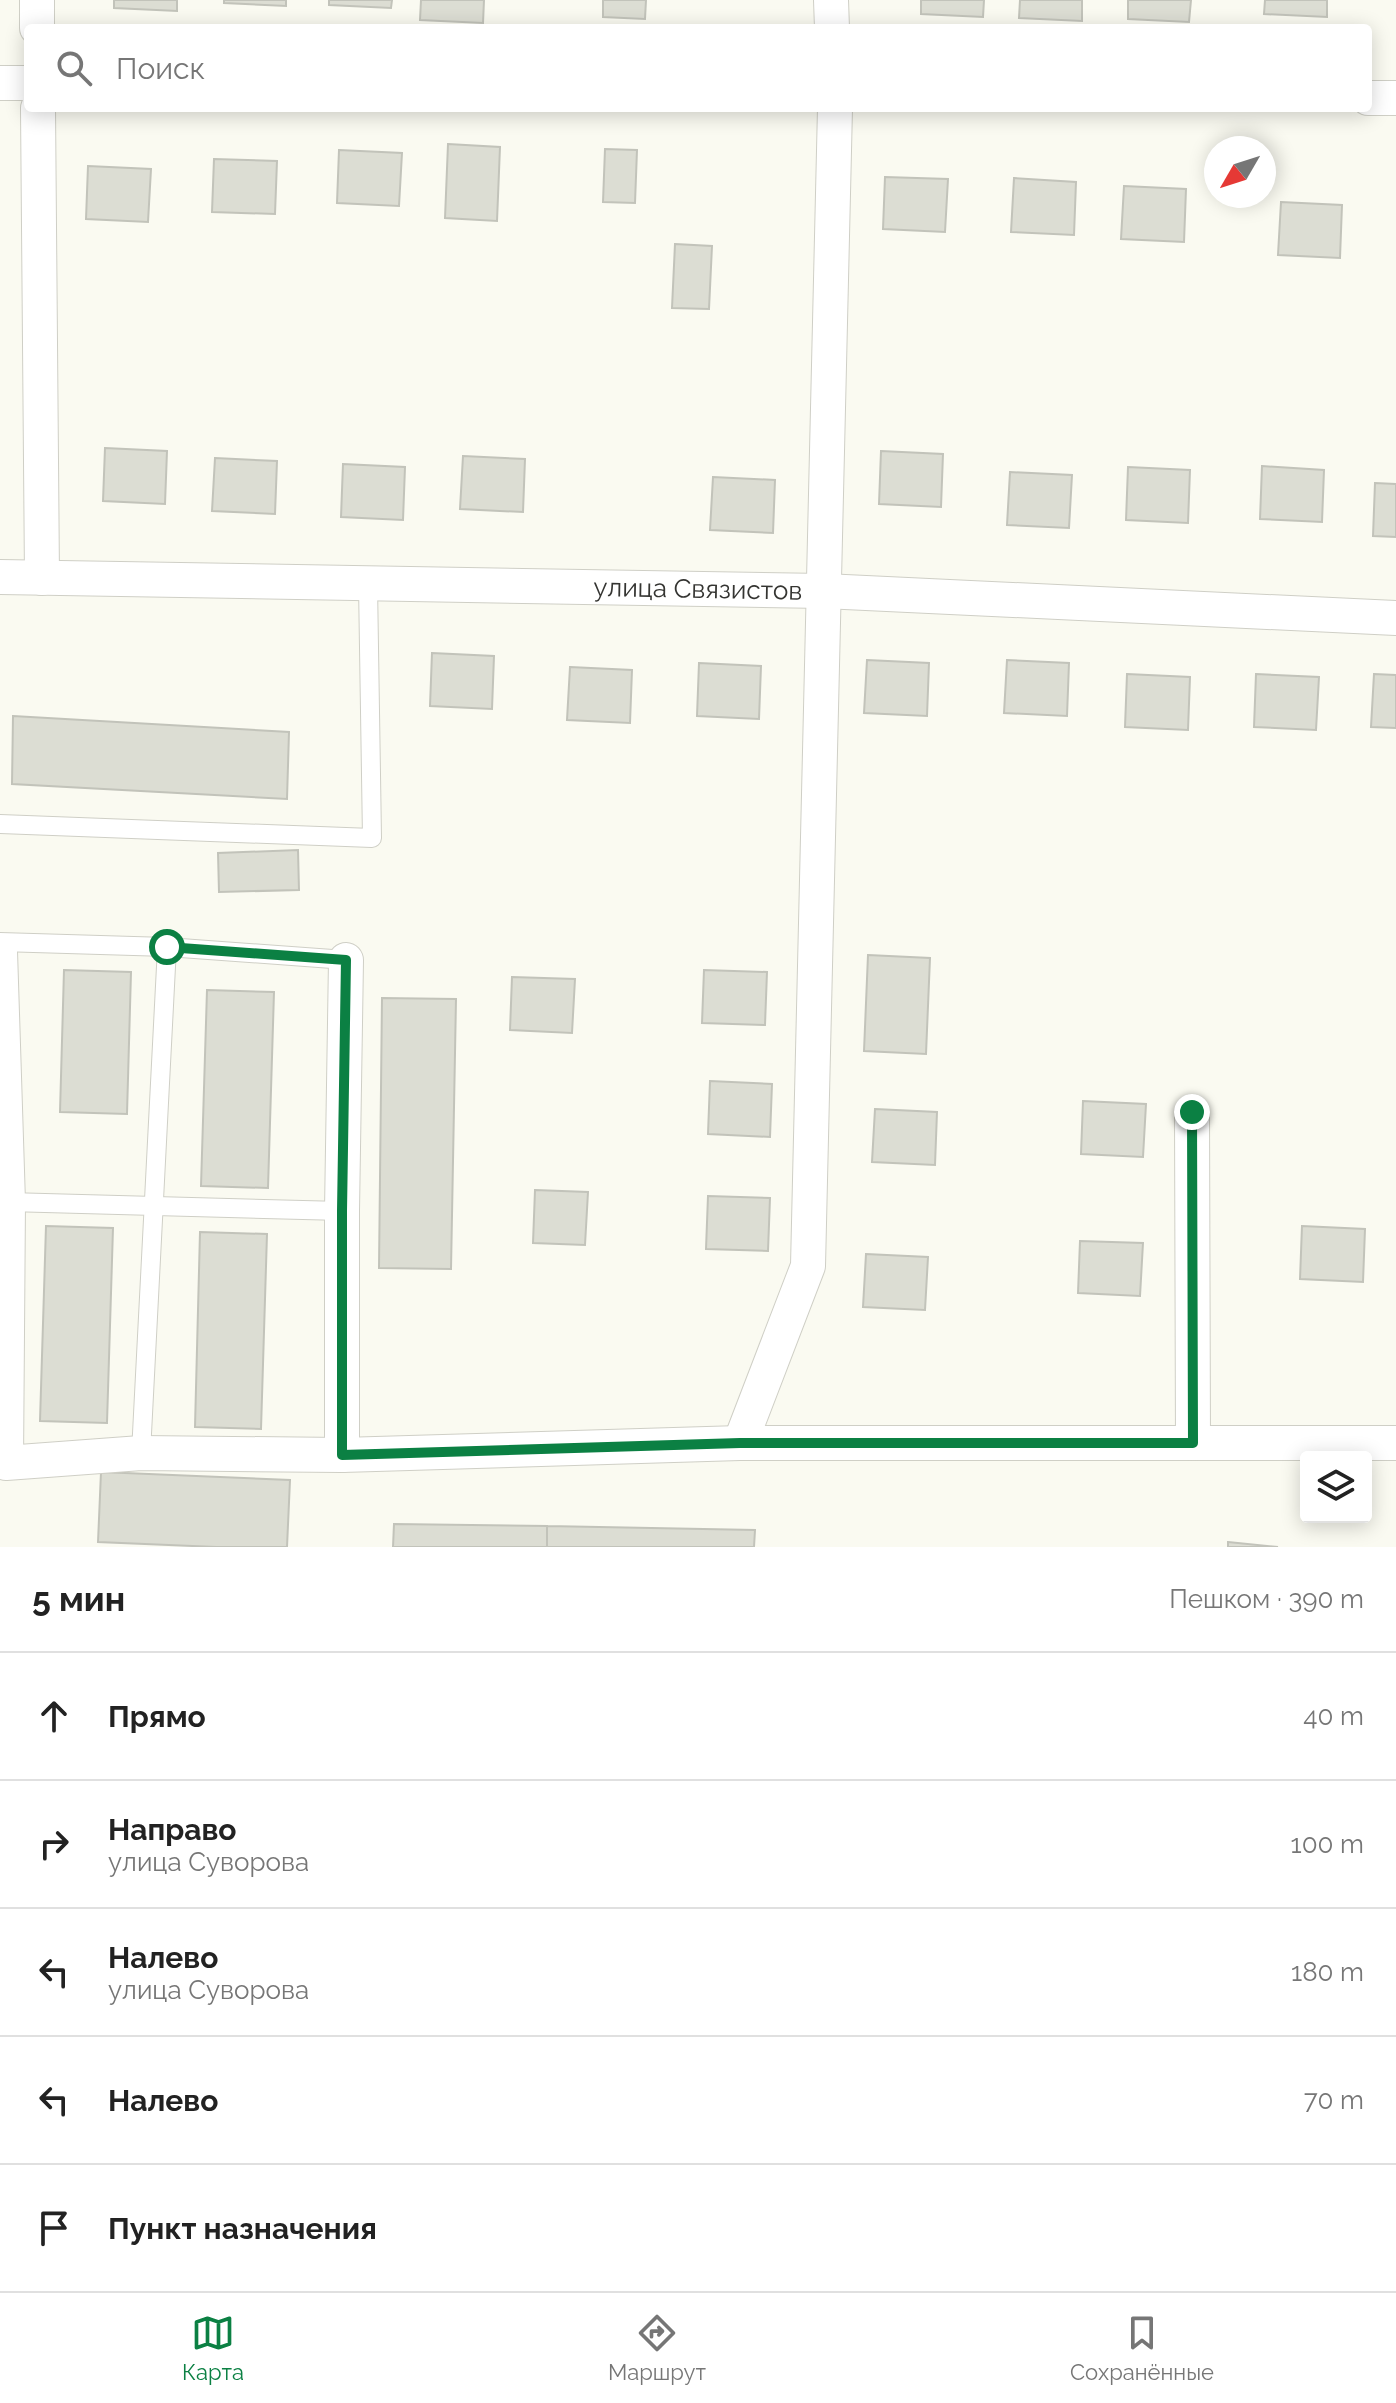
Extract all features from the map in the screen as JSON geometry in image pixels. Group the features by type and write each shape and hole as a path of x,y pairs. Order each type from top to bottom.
{"street":[{"path":"37,0 37,24"},
{"path":"831,0 832,24"},
{"path":"0,83 24,83"},
{"path":"1372,98 1396,98"},
{"path":"38,112 42,578"},
{"path":"740,1443 808,1266 835,112"},
{"name":"улица Связистов","path":"0,577 824,591 1396,618"},
{"path":"0,951 8,1202 3,1463 141,1453 342,1455 740,1443 1396,1443"},
{"path":"342,1455 346,960"},
{"path":"1192,1112 1193,1443"}],"lane":[{"path":"0,824 372,838 368,584"},
{"path":"0,942 167,947 346,960"},
{"path":"141,1453 167,947"},
{"path":"8,1202 342,1211"}],"building":[{"path":"114,0 177,0 177,11 114,8"},
{"path":"224,0 286,0 286,6 224,3"},
{"path":"329,0 392,0 391,8 329,5"},
{"path":"421,0 484,0 483,23 420,20"},
{"path":"603,0 646,0 645,19 603,17"},
{"path":"921,0 984,0 983,17 921,14"},
{"path":"1020,0 1082,0 1082,21 1019,18"},
{"path":"1128,0 1191,0 1189,22 1128,19"},
{"path":"1265,0 1327,0 1327,17 1264,14"},
{"path":"448,144 500,147 497,221 445,218"},
{"path":"605,149 637,150 635,203 603,202"},
{"path":"339,150 402,153 399,206 337,203"},
{"path":"214,159 277,161 275,214 212,212"},
{"path":"88,166 151,169 148,222 86,219"},
{"path":"885,177 948,179 945,232 883,229"},
{"path":"1014,178 1076,182 1074,235 1011,232"},
{"path":"1124,186 1186,189 1184,242 1121,239"},
{"path":"1281,202 1342,205 1340,258 1278,255"},
{"path":"675,244 712,246 709,309 672,308"},
{"path":"105,448 167,451 165,504 103,501"},
{"path":"881,451 943,454 941,507 879,504"},
{"path":"463,456 525,459 523,512 460,509"},
{"path":"215,458 277,461 275,514 212,511"},
{"path":"343,464 405,467 403,520 341,517"},
{"path":"1262,466 1324,470 1322,522 1260,519"},
{"path":"1128,467 1190,470 1188,523 1126,520"},
{"path":"1010,472 1072,475 1069,528 1007,525"},
{"path":"713,477 775,480 773,533 710,530"},
{"path":"1375,483 1396,484 1396,537 1373,536"},
{"path":"432,653 494,656 492,709 430,706"},
{"path":"867,660 929,663 927,716 864,713"},
{"path":"1007,660 1069,663 1067,716 1004,713"},
{"path":"699,663 761,666 759,719 697,716"},
{"path":"570,667 632,670 630,723 567,720"},
{"path":"1127,674 1190,677 1188,730 1125,727"},
{"path":"1256,674 1319,677 1316,730 1254,727"},
{"path":"1374,674 1396,675 1396,728 1371,727"},
{"path":"13,716 289,732 287,799 12,784"},
{"path":"298,850 299,890 219,892 218,853"},
{"path":"868,955 930,958 926,1054 864,1051"},
{"path":"64,970 131,972 127,1114 60,1112"},
{"path":"704,970 767,972 765,1025 702,1023"},
{"path":"512,977 575,979 572,1033 510,1030"},
{"path":"207,990 274,992 268,1188 201,1186"},
{"path":"382,998 456,999 451,1269 379,1268"},
{"path":"710,1081 772,1084 770,1137 708,1134"},
{"path":"1083,1101 1146,1104 1143,1157 1081,1154"},
{"path":"875,1109 937,1112 935,1165 872,1162"},
{"path":"535,1190 588,1192 585,1245 533,1243"},
{"path":"708,1196 770,1198 768,1251 706,1249"},
{"path":"46,1226 113,1228 107,1423 40,1421"},
{"path":"1302,1226 1365,1229 1363,1282 1300,1279"},
{"path":"200,1232 267,1234 261,1429 195,1427"},
{"path":"1080,1241 1143,1243 1140,1296 1078,1293"},
{"path":"866,1254 928,1257 925,1310 863,1307"},
{"path":"101,1472 290,1480 287,1547 98,1542"},
{"path":"394,1524 547,1526 547,1547 393,1547"},
{"path":"547,1526 755,1530 754,1547 547,1547"},
{"path":"1228,1542 1278,1547 1228,1547"}],"route":[{"path":"167,947 346,960 342,1455 740,1443 1193,1443 1192,1112"}]}
